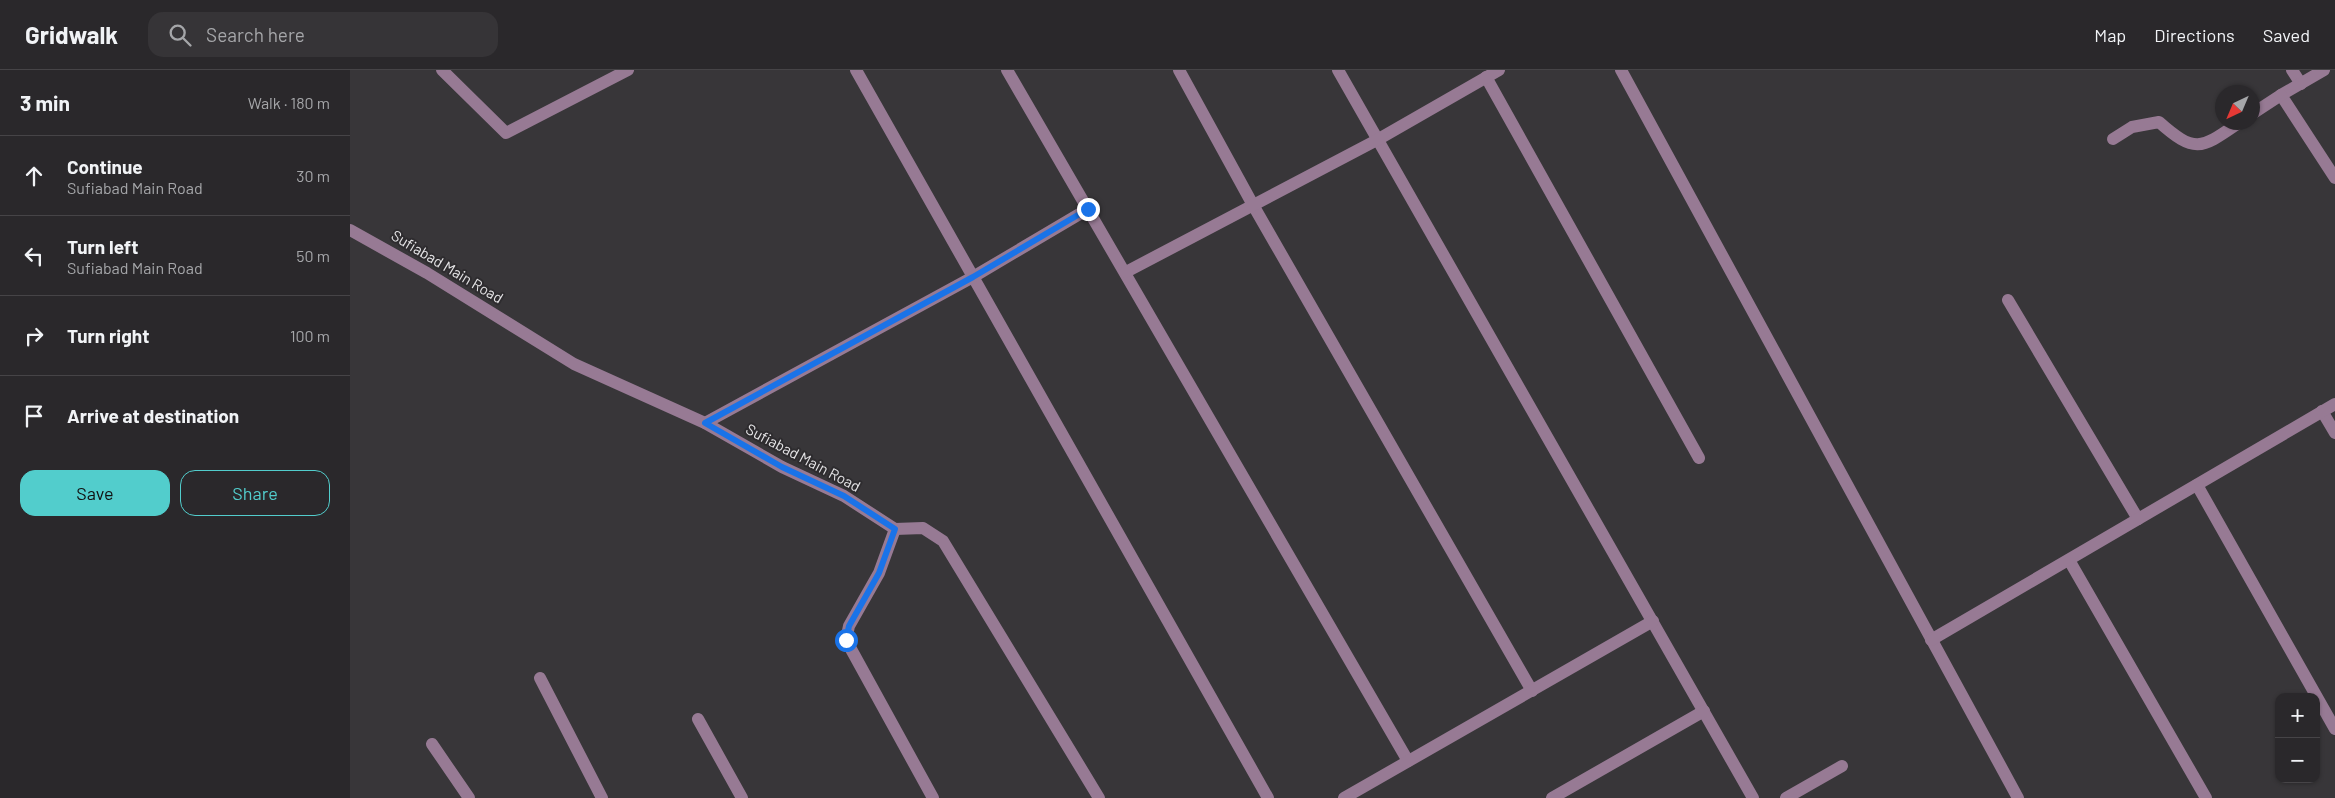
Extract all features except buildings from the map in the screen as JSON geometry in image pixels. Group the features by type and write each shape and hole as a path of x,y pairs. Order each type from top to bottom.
{"street":[{"path":"442,70 506,133 628,70"},
{"path":"856,70 1268,798"},
{"path":"1007,70 1126,272 1408,761"},
{"path":"1179,70 1253,205 1532,690"},
{"path":"1338,70 1753,798"},
{"path":"1126,272 1377,140 1499,70"},
{"path":"1621,70 2018,798"},
{"path":"2292,70 2300,84"},
{"path":"2260,109 2324,70"},
{"path":"1486,77 1699,458"},
{"path":"2281,95 2335,178"},
{"path":"2113,139 2132,127 2159,122 2185,143 2198,145 2210,143 2229,130"},
{"path":"705,423 973,277 1088,209"},
{"name":"Sufiabad Main Road","path":"350,230 427,273 574,364 705,423 782,467 844,496 895,529"},
{"path":"2008,300 2138,519"},
{"path":"1931,640 2335,404"},
{"path":"2322,411 2335,433"},
{"path":"2197,485 2335,729"},
{"path":"933,798 846,640 849,626 879,573 895,529 923,528 943,541 1099,798"},
{"path":"2069,560 2206,798"},
{"path":"1344,798 1653,621"},
{"path":"540,678 602,798"},
{"path":"1552,798 1704,711"},
{"path":"698,719 742,798"},
{"path":"432,744 469,798"},
{"path":"1786,798 1842,766"}],"route":[{"path":"846,640 849,626 879,573 895,529 844,496 782,467 705,423 973,277 1088,209"}]}
